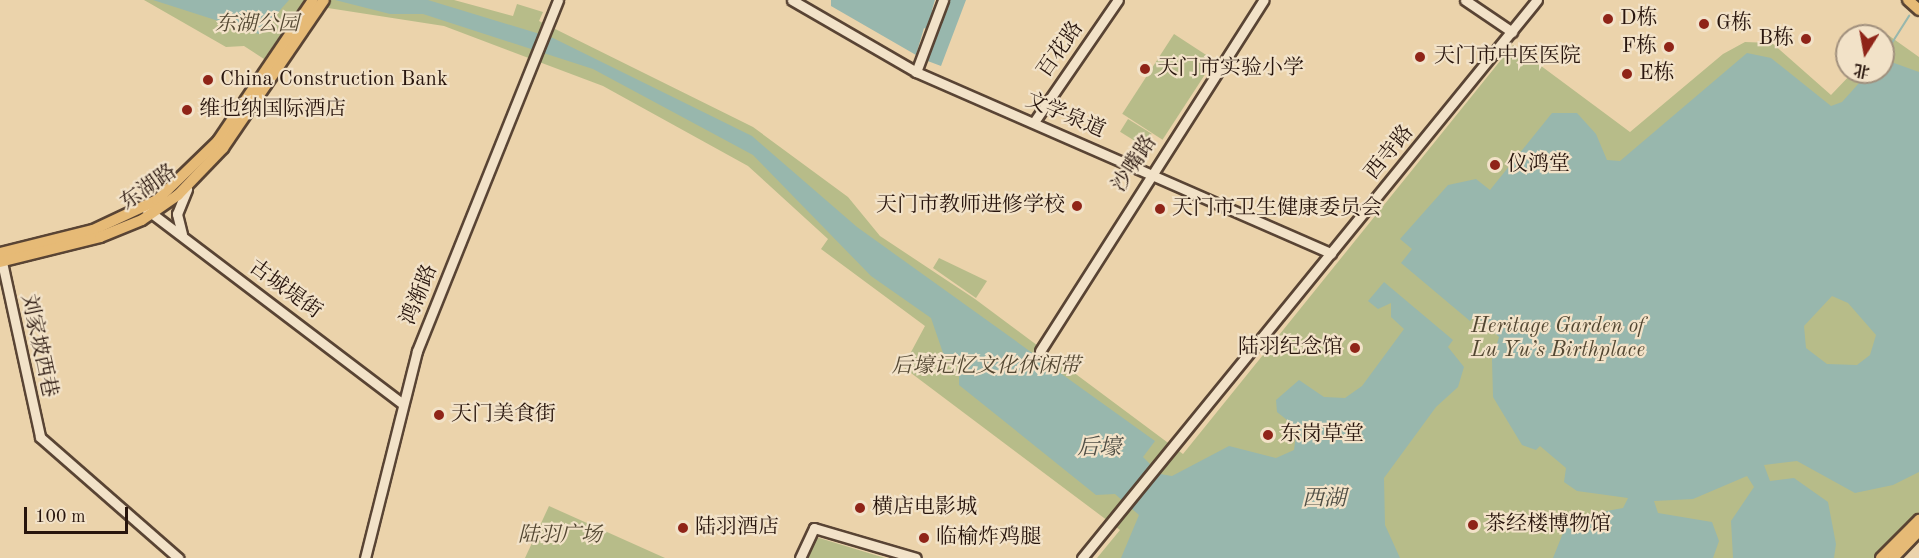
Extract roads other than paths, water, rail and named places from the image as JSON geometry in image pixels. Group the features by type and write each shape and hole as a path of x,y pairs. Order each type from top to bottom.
{"main road":[{"path":"269,74 313,0"},
{"path":"269,74 324,0"},
{"path":"1908,0 1919,10"},
{"path":"1916,0 1919,3"},
{"name":"东湖路","path":"1,259 100,237 148,211 190,184 223,148 269,74"},
{"name":"东湖路","path":"148,211 205,156 269,74"},
{"path":"1881,558 1919,520"},
{"path":"1893,558 1919,531"}],"street":[{"name":"鸿渐路","path":"365,558 417,351 558,0"},
{"name":"文学泉道","path":"792,0 916,72 1150,172 1331,253"},
{"path":"916,72 943,0"},
{"name":"百花路","path":"1034,122 1118,0"},
{"name":"沙嘴路","path":"1040,351 1150,172 1264,0"},
{"path":"1466,0 1512,32"},
{"name":"西寺路","path":"1082,558 1538,0"},
{"path":"188,241 176,220 190,184"},
{"name":"古城堤街","path":"148,211 402,404"},
{"name":"刘家坡西巷","path":"1,259 40,437 178,558"},
{"path":"800,558 814,528 916,558"}],"water":[{"path":"153,0 289,0 259,34"},
{"path":"335,0 428,0 553,38 752,136 857,227 1155,441 1143,457 1160,474 1172,476 1229,446 1276,458 1294,450 1297,428 1277,412 1276,400 1299,380 1324,397 1345,398 1362,386 1404,329 1391,317 1391,303 1378,309 1368,301 1384,282 1453,340 1448,347 1464,367 1458,387 1436,407 1384,478 1385,525 1400,558 1121,558 1139,515 1115,494 1096,495 959,385 959,365 943,353 931,318 871,276 753,155 593,69 423,14 390,14"},
{"path":"831,0 935,0 932,10 943,14 948,0 966,0 941,66 925,60 936,33 924,28 916,55 831,6"},
{"path":"1747,53 1771,58 1831,106 1842,102 1858,84 1895,84 1895,63 1919,72 1919,472 1893,485 1855,493 1797,461 1764,465 1770,481 1794,478 1828,502 1836,544 1834,558 1733,558 1731,521 1754,487 1747,476 1693,499 1654,501 1658,513 1712,522 1719,541 1713,558 1553,558 1569,518 1623,508 1628,498 1577,491 1564,482 1566,468 1540,446 1536,450 1522,445 1493,397 1492,360 1499,337 1475,315 1470,321 1401,263 1412,249 1400,239 1448,185 1476,179 1490,190 1552,113 1577,113 1596,134 1607,160 1620,161","holes":["1832,296 1848,303 1876,335 1870,355 1857,365 1827,364 1806,348 1804,326"]}],"waterway":[{"path":"1895,38 1909,16"}],"place":[{"name":"D栋","path":"1608,19"},
{"name":"G栋","path":"1704,24"},
{"name":"B栋","path":"1806,39"},
{"name":"F栋","path":"1669,47"},
{"name":"天门市中医医院","path":"1420,57"},
{"name":"天门市实验小学","path":"1145,69"},
{"name":"E栋","path":"1627,74"},
{"name":"China Construction Bank","path":"208,80"},
{"name":"维也纳国际酒店","path":"187,110"},
{"name":"仪鸿堂","path":"1495,165"},
{"name":"天门市教师进修学校","path":"1077,206"},
{"name":"天门市卫生健康委员会","path":"1160,209"},
{"name":"陆羽纪念馆","path":"1355,348"},
{"name":"天门美食街","path":"439,415"},
{"name":"东岗草堂","path":"1268,435"},
{"name":"横店电影城","path":"860,508"},
{"name":"茶经楼博物馆","path":"1473,525"},
{"name":"陆羽酒店","path":"683,528"},
{"name":"临榆炸鸡腿","path":"924,538"}],"park label":[{"name":"东湖公园","path":"257,25"},
{"name":"Heritage Garden of Lu Yu’s Birthplace","path":"1558,339"},
{"name":"后壕记忆文化休闲带","path":"986,367"},
{"name":"陆羽广场","path":"560,536"}],"water label":[{"name":"后壕","path":"1099,449"},
{"name":"西湖","path":"1324,500"}]}
